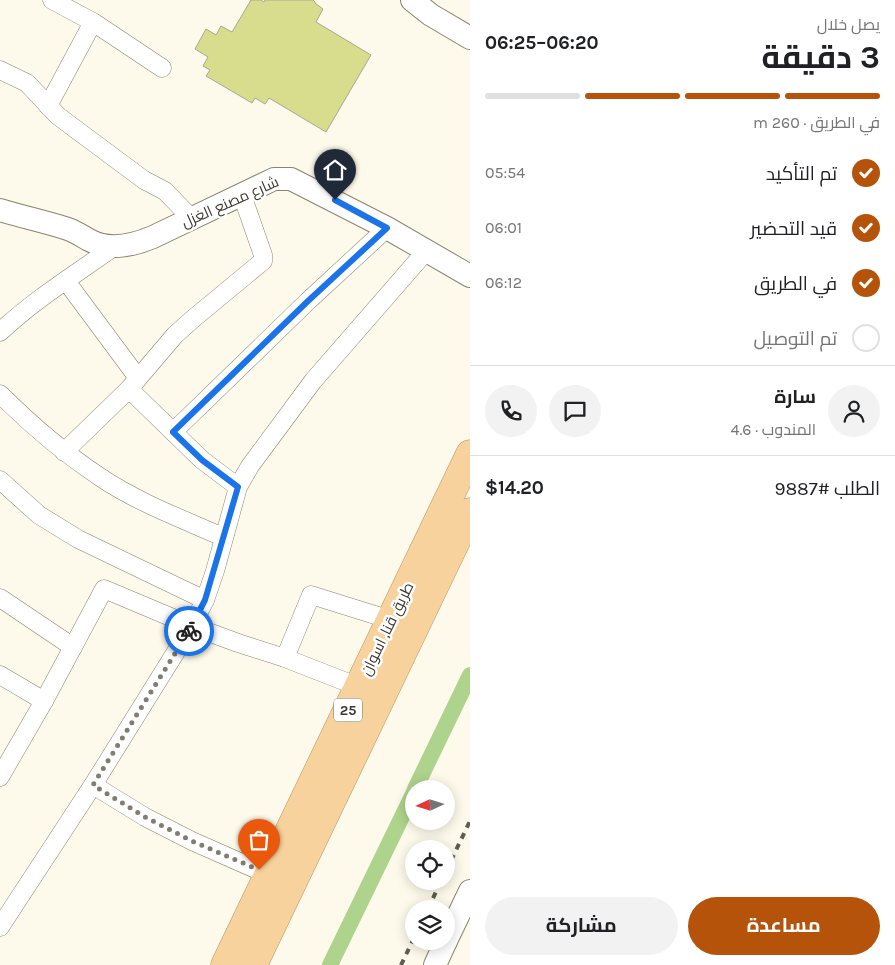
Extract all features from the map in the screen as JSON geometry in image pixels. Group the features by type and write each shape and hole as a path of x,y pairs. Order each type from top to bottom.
{"highway":[{"name":"طريق قنا, اسوان","path":"225,965 470,454"},
{"name":"طريق قنا, اسوان","path":"253,965 470,512"}],"street":[{"path":"52,0 93,22 162,68"},
{"path":"412,0 431,15 470,38"},
{"path":"48,106 93,22"},
{"path":"0,70 27,83 48,106 97,146 144,180 165,191 192,219"},
{"name":"شارع مصنع الغزل","path":"0,210 69,230 90,241 115,246 138,243 274,180 291,179 387,228 470,276"},
{"path":"64,452 134,383 175,335 263,262 263,255 242,195"},
{"name":"شارع مصنع الغزل","path":"0,226 59,242 74,244 90,241"},
{"path":"173,432 308,301 387,228"},
{"path":"0,332 40,298 115,246"},
{"path":"0,927 93,785 192,626 205,600 238,487 250,466 313,381 427,250"},
{"path":"66,281 134,383 173,432 202,460 238,487"},
{"path":"0,394 64,452 101,478 143,501 223,537"},
{"path":"0,480 39,515 78,539 205,600"},
{"path":"1,773 44,701 104,589 192,626 285,658 359,687"},
{"path":"285,658 310,595 391,620"},
{"path":"0,598 74,647"},
{"path":"0,674 44,701"},
{"path":"93,785 145,817 192,841 269,875"},
{"path":"455,922 470,891"},
{"path":"435,965 442,950"}],"building":[{"path":"251,0 261,0 264,2 265,0 313,0 323,9 316,22 371,55 326,132 269,98 265,104 255,98 252,103 206,76 210,70 203,66 208,57 195,49 206,29 216,35 221,26 232,32"}],"waterway":[{"path":"419,780 470,675"},
{"path":"330,965 405,811"}],"railway":[{"path":"455,852 470,821"},
{"path":"432,900 437,890"},
{"path":"401,965 408,950"}],"way so far":[{"path":"189,631 93,785 145,817 192,841 259,870"}],"route":[{"path":"189,631 205,600 215,571 238,487 202,460 173,432 308,301 387,228 335,200"}]}
